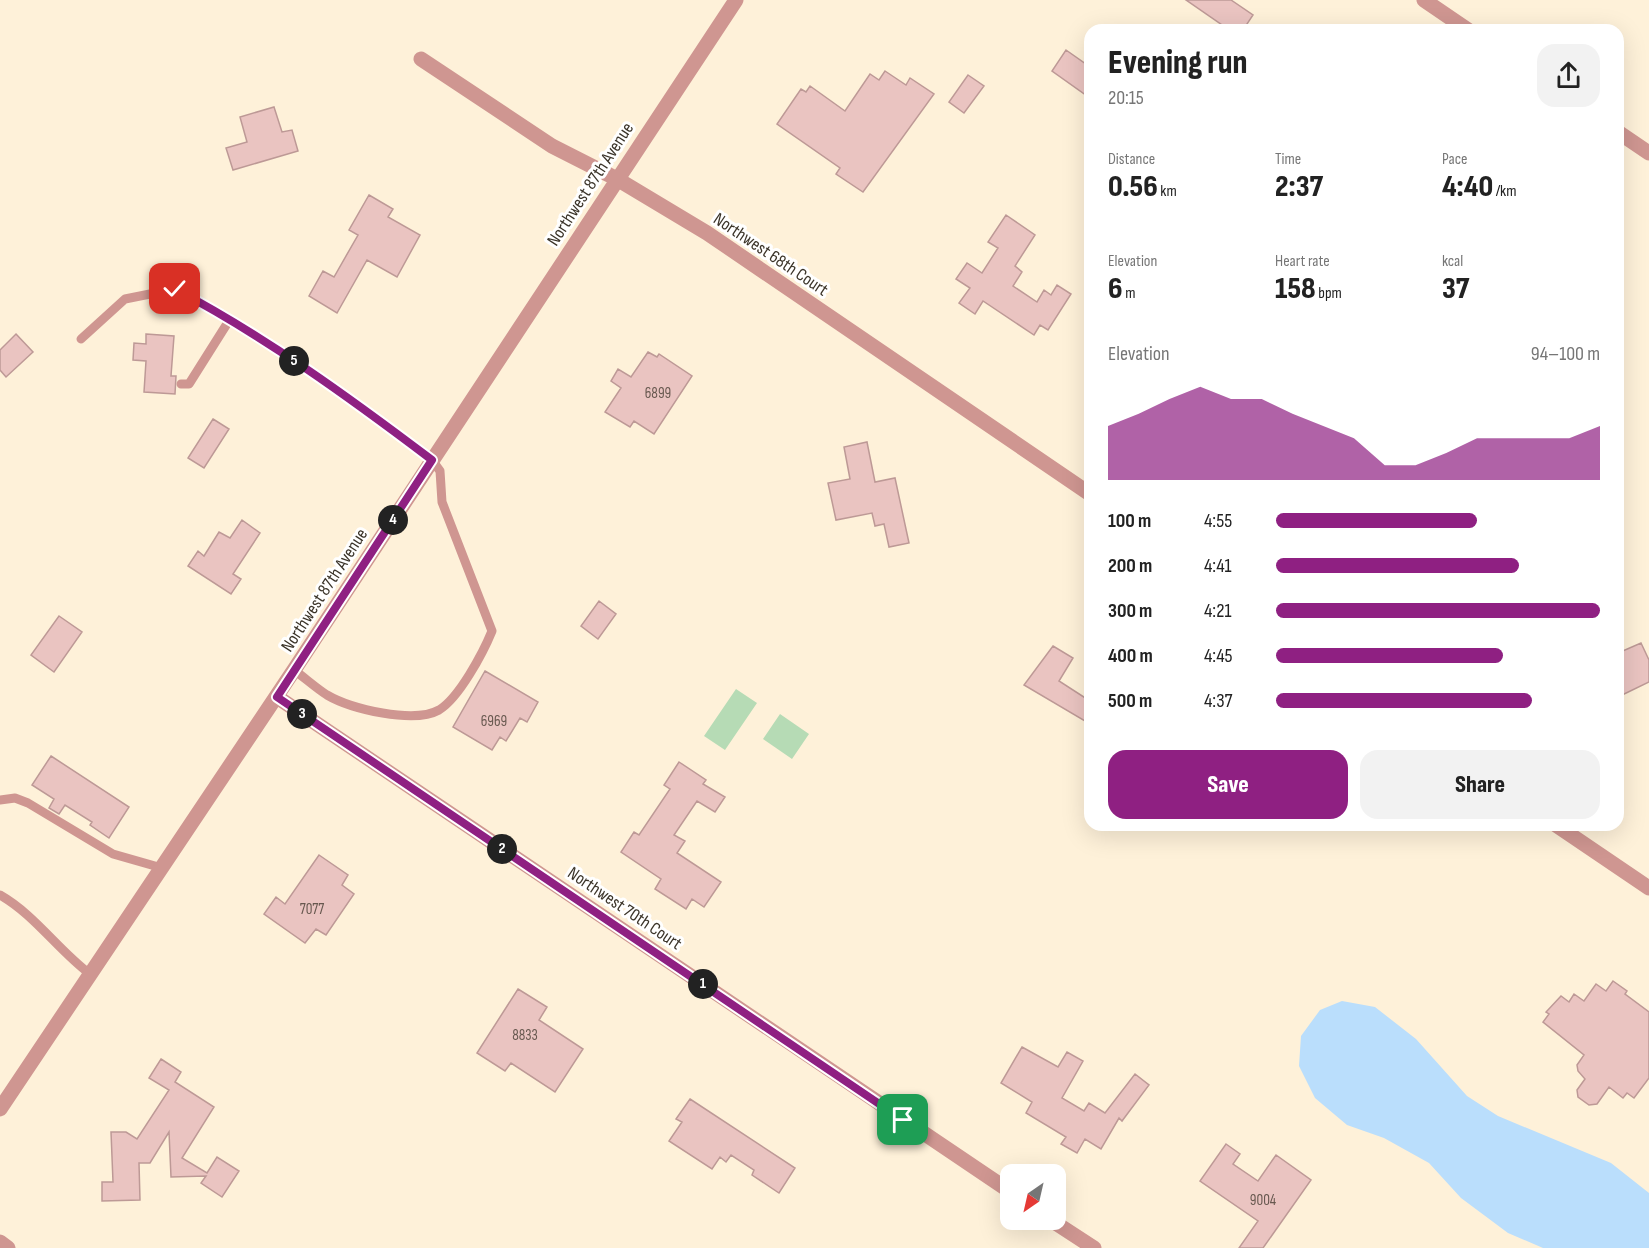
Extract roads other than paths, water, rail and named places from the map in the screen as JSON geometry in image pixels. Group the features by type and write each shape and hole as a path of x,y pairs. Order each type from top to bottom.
{"street":[{"name":"Northwest 87th Avenue","path":"0,1109 277,697 736,0"},
{"path":"1424,0 1459,24"},
{"name":"Northwest 68th Court","path":"421,59 552,146 617,179 707,233 1084,490"},
{"path":"1624,136 1649,153"},
{"name":"Northwest 70th Court","path":"277,697 1000,1185"},
{"path":"1565,831 1649,888"},
{"path":"1066,1230 1094,1248"},
{"path":"0,1242 8,1248"}],"lane":[{"path":"81,339 125,299 175,289 230,319 338,388 432,460 440,471 442,502 492,630 461,686 439,710 425,715 407,716 342,702 327,695 294,670"},
{"path":"182,384 189,384 230,319"},
{"path":"0,800 15,798 28,803 113,854 162,868"},
{"path":"0,895 23,910 66,956 90,974"}],"water":[{"path":"1342,1001 1375,1007 1416,1039 1467,1096 1498,1116 1611,1163 1649,1193 1649,1248 1543,1248 1508,1233 1461,1198 1429,1163 1384,1138 1347,1125 1315,1098 1299,1066 1301,1036 1320,1010"}]}
